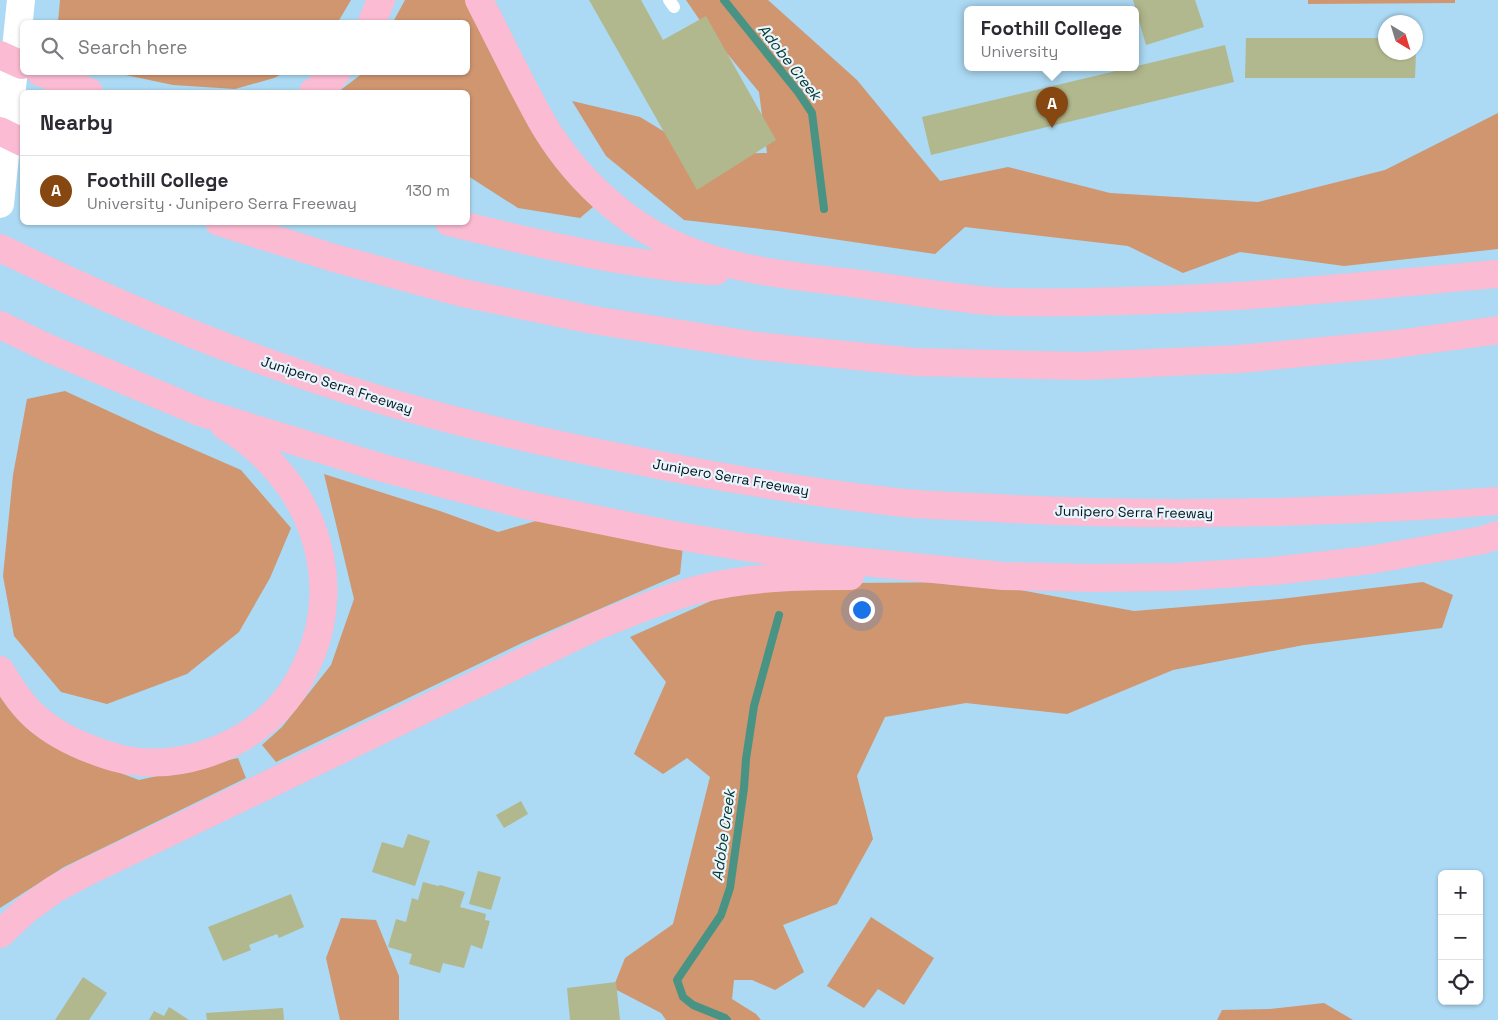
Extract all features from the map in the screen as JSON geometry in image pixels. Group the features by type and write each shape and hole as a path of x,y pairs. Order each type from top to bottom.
{"highway":[{"path":"373,20 381,0"},
{"path":"480,0 533,106 551,137 573,167 624,214 657,237 690,253 727,264 777,274 991,301 1072,302 1208,298 1498,274"},
{"path":"0,55 20,64"},
{"path":"47,75 80,90"},
{"path":"317,90 334,75"},
{"path":"0,131 20,141"},
{"path":"229,225 334,258 463,293 593,320 757,346 915,362 1083,366 1239,359 1396,344 1498,330"},
{"path":"461,225 597,255 685,270 777,274"},
{"name":"Junipero Serra Freeway","path":"0,248 175,328 293,372 426,413 562,446 729,479 898,503 1070,513 1240,513 1409,507 1498,501"},
{"path":"0,325 50,349 200,412 379,467 449,486 521,504 673,536 824,558 1003,576"},
{"path":"0,670 31,713 52,730 77,744 103,754 132,761 163,762 195,758 226,747 254,731 280,707 298,681 314,649 322,615 324,581 318,547 308,517 294,492 278,471 238,434 200,412"},
{"path":"0,934 26,910 55,889 87,872 599,625 648,605 700,589 758,579 820,576 1091,578 1176,577 1273,571 1370,560 1483,540 1498,535"}],"main road":[{"path":"0,204 21,0"}],"shaded area":[{"path":"60,0 351,0 339,20 58,20"},
{"path":"405,0 470,0 600,201 580,218 518,208 470,177 470,90 341,90 360,75 470,75 470,20 394,20"},
{"path":"686,0 768,0 857,80 940,181 1008,167 1110,193 1258,202 1385,170 1498,113 1498,249 1344,266 1240,252 1183,273 1128,246 965,227 935,254 778,231 684,220 606,156 572,101 640,117 701,154 767,153 759,92 701,22"},
{"path":"1308,0 1455,0 1455,3 1308,4"},
{"path":"126,75 280,75 235,89 173,85"},
{"path":"65,391 241,470 291,528 270,578 239,632 187,674 107,704 61,692 14,636 3,576 13,475 27,399"},
{"path":"324,474 440,511 498,532 550,517 683,546 680,574 524,642 276,762 262,745 282,727 331,665 354,599"},
{"path":"977,582 1134,611 1280,599 1423,582 1453,595 1442,628 1304,645 1173,670 1067,714 966,703 885,717 857,776 873,839 837,904 783,925 804,972 775,990 752,980 734,980 732,999 756,1014 761,1020 666,1020 661,1013 613,988 625,958 673,924 710,777 687,758 663,774 634,754 666,682 630,637 731,592 851,583"},
{"path":"0,696 78,757 139,780 238,758 246,778 64,867 0,908"},
{"path":"871,917 934,958 904,1005 878,989 864,1008 827,986"},
{"path":"341,918 376,920 399,976 399,1020 340,1020 326,958"},
{"path":"1324,1003 1353,1020 1217,1020 1222,1010 1270,1009"}],"building":[{"path":"589,0 641,0 663,40 706,16 776,140 697,190"},
{"path":"1133,0 1195,0 1204,27 1146,45 1139,21 1139,6 1135,6"},
{"path":"1246,38 1378,38 1378,60 1416,60 1415,78 1245,78"},
{"path":"1225,45 1234,82 931,155 922,117 1116,71 1139,71 1139,65"},
{"path":"521,801 528,814 504,828 496,815"},
{"path":"408,834 430,841 415,886 372,872 382,842 403,848"},
{"path":"478,871 501,877 491,910 469,904"},
{"path":"423,882 465,892 460,907 486,914 485,920 490,921 482,949 471,945 464,968 443,963 440,973 409,964 412,954 388,947 396,919 406,922 412,898 418,900"},
{"path":"291,894 304,927 279,938 277,934 249,945 251,950 223,961 208,927"},
{"path":"83,977 107,993 89,1020 55,1020"},
{"path":"616,982 620,1020 570,1020 567,988"},
{"path":"169,1007 189,1020 149,1020 154,1011 164,1016"},
{"path":"283,1008 284,1020 207,1020 206,1013"}],"waterway":[{"name":"Adobe Creek","path":"724,0 798,92 812,113 824,209"},
{"name":"Adobe Creek","path":"727,1020 693,1005 683,997 677,980 721,915 730,888 754,706 779,615"}],"place":[{"name":"Foothill College","path":"1052,128"}]}
